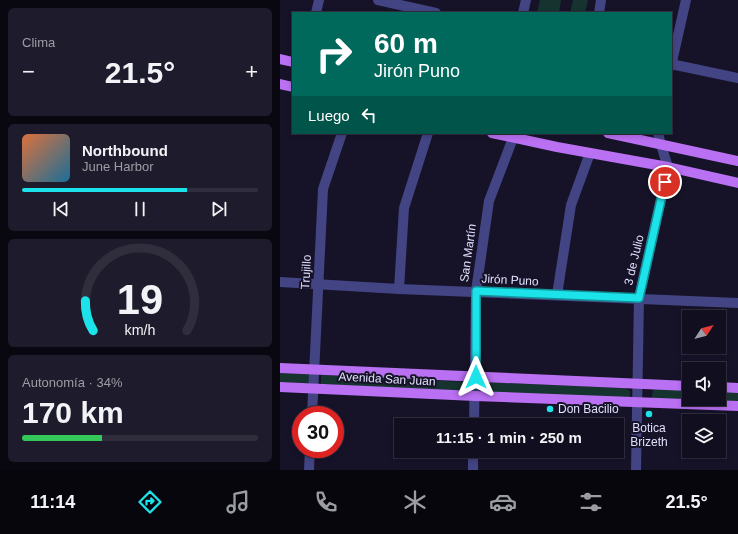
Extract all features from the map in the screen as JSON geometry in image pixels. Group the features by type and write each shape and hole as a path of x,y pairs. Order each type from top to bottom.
{"main road":[{"path":"280,59 292,62"},
{"path":"280,84 292,86"},
{"path":"496,134 668,167 738,183"},
{"path":"612,134 738,161"},
{"name":"Avenida San Juan","path":"280,368 682,386"},
{"name":"Avenida San Juan","path":"280,387 738,406"},
{"path":"726,387 738,388"}],"street":[{"path":"316,12 319,0"},
{"path":"378,0 432,12"},
{"path":"523,12 526,0"},
{"path":"599,12 601,0"},
{"path":"672,61 686,0"},
{"path":"672,65 738,78"},
{"name":"Trujillo","path":"312,406 323,189 342,134"},
{"path":"399,289 404,208 428,134"},
{"path":"658,134 668,167"},
{"name":"San Martín","path":"474,418 476,291 489,201 513,138"},
{"path":"557,295 571,205 590,153"},
{"name":"3 de Julio","path":"636,470 639,298 668,167"},
{"name":"Jirón Puno","path":"280,282 399,289 738,302"},
{"path":"309,470 310,458"},
{"path":"473,458 473,470"}],"green space":[{"path":"540,0 561,0 559,12 537,12"},
{"path":"573,0 588,0 585,12 570,12"},
{"path":"280,372 311,374 310,383 280,382"},
{"path":"321,375 466,382 468,384 468,390 466,392 322,384"},
{"path":"485,382 625,388 630,391 630,398 485,392"},
{"path":"656,388 682,390 682,400 653,399 653,390"},
{"path":"726,391 738,392 738,403 726,402"}],"place":[{"name":"Don Bacilio","path":"550,409"},
{"name":"Botica Brizeth","path":"649,414"}],"route":[{"path":"476,377 476,291 639,298 665,182"}]}
